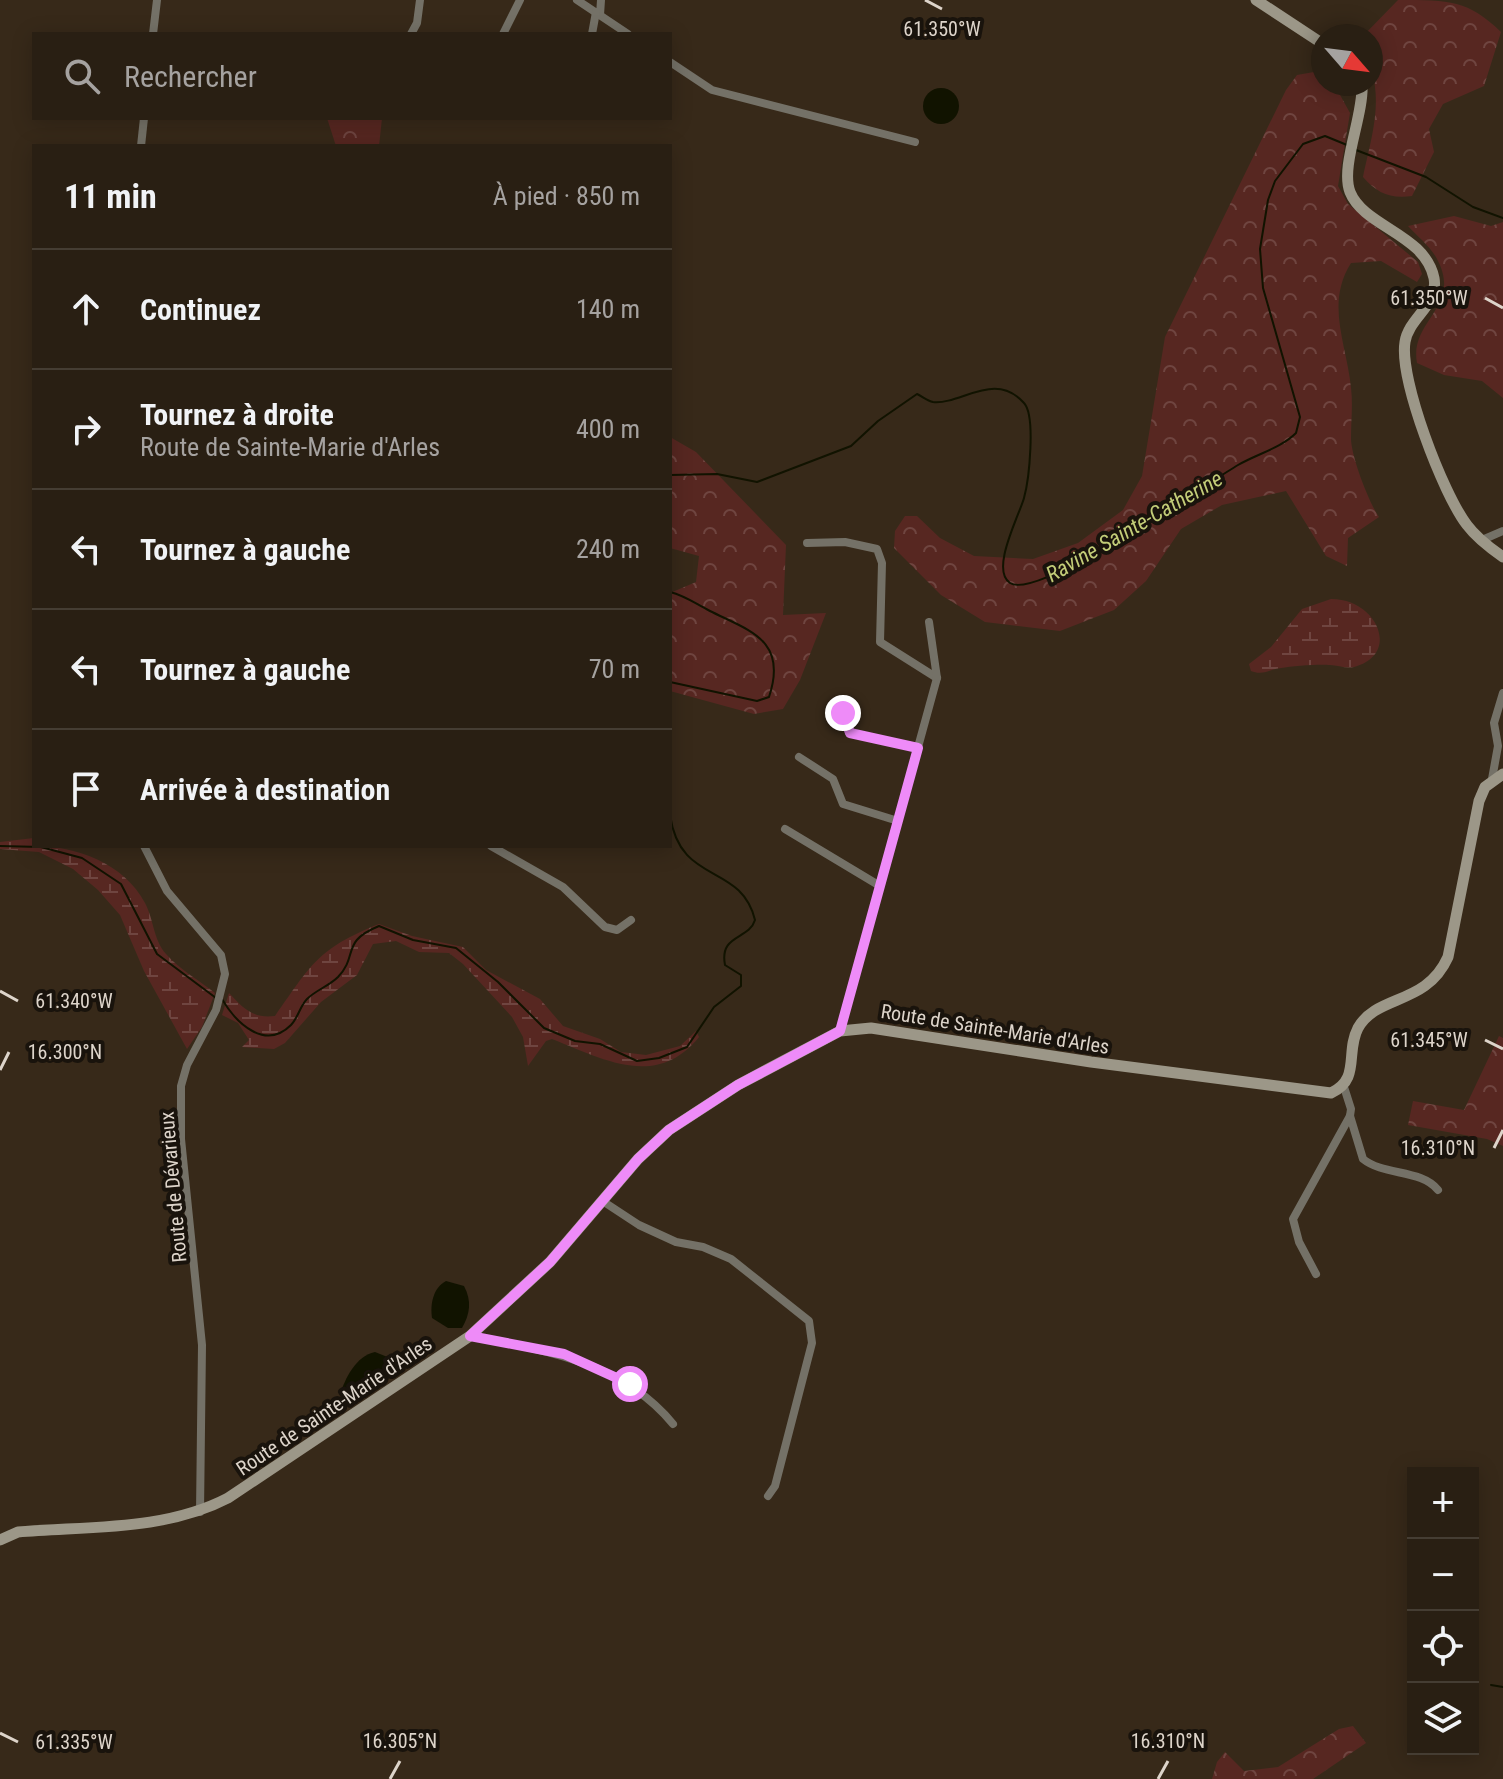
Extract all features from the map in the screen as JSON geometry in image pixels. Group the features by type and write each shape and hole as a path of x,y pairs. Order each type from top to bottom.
{"main road":[{"path":"1256,0 1311,36"},
{"path":"1361,96 1358,133 1349,169 1349,188 1354,199 1407,240 1432,272 1433,296 1406,337 1406,366 1438,469 1457,510 1482,540 1503,557"},
{"path":"1344,1087 1351,1071 1358,1028 1368,1015 1410,997 1441,974 1448,957 1476,812 1485,787 1498,776"},
{"name":"Route de Sainte-Marie d'Arles","path":"0,1540 18,1532 169,1520 200,1512 228,1498 470,1336 550,1262 638,1159 669,1130 738,1085 840,1031 871,1028 1091,1062 1331,1093 1344,1087"}],"street":[{"path":"153,32 157,0"},
{"path":"412,32 417,23 420,0"},
{"path":"504,32 520,0"},
{"path":"577,0 625,32"},
{"path":"593,32 601,0"},
{"path":"672,63 712,90 915,142"},
{"path":"141,144 144,120"},
{"path":"1482,540 1503,531"},
{"path":"807,543 845,542 877,549 882,563 880,642 937,678"},
{"path":"840,1031 937,678 929,622"},
{"path":"1498,776 1494,723 1503,693"},
{"path":"843,713 850,733 918,748"},
{"path":"799,757 833,779 836,795 843,804 898,821"},
{"path":"785,829 880,886"},
{"name":"Route de Dévarieux","path":"145,848 167,891 221,955 225,974 216,1010 187,1065 181,1086 181,1139 202,1345 200,1512"},
{"path":"495,848 563,887 605,927 617,930 631,920"},
{"path":"1316,1274 1299,1242 1293,1219 1350,1116 1344,1087"},
{"path":"1350,1116 1363,1159 1376,1167 1427,1181 1438,1190"},
{"path":"604,1202 664,1236 731,1259 809,1321 812,1343 775,1486 768,1496"},
{"path":"470,1336 570,1356 630,1384 673,1424"}],"green space":[{"path":"1398,0 1431,0 1468,8 1501,32 1484,86 1443,104 1429,129 1434,152 1412,196 1384,194 1363,177 1373,132 1376,96 1383,96 1383,24 1375,24"},
{"path":"1311,73 1311,96 1341,96 1350,113 1338,186 1348,204 1418,262 1422,274 1417,282 1381,261 1351,263 1343,278 1339,309 1351,388 1352,445 1361,478 1379,517 1348,538 1347,566 1326,556 1286,491 1222,505 1181,529 1146,581 1114,610 1060,631 985,622 941,595 894,548 895,531 905,516 917,516 940,538 974,556 1033,559 1078,543 1123,510 1142,476 1165,337 1286,90 1297,75"},
{"path":"328,120 382,120 379,144 335,144"},
{"path":"1454,216 1491,226 1503,222 1503,398 1482,381 1444,375 1417,363 1420,335 1440,302 1444,289 1437,259 1408,226"},
{"path":"672,438 696,452 786,545 783,615 826,613 800,680 783,709 754,714 672,692 672,592 696,582 699,556 672,549"},
{"path":"1331,599 1347,601 1361,608 1378,628 1380,640 1377,651 1368,661 1354,667 1313,665 1263,673 1251,671 1249,664 1271,647 1302,609"},
{"path":"32,838 32,848 58,848 82,853 112,867 136,889 166,954 215,993 202,1027 187,1049 144,971 120,915 98,890 73,869 39,852 0,849 0,842"},
{"path":"379,924 412,936 463,947 486,970 540,999 563,1026 600,1039 621,1052 646,1055 680,1046 696,1031 699,1037 683,1053 666,1062 648,1066 611,1061 552,1039 546,1041 528,1066 523,1037 512,1017 463,964 449,953 419,952 396,941 373,944 357,975 321,1002 285,1043 274,1049 242,1047 249,1040 238,1023 222,1015 229,993 254,1014 275,1016 298,983 329,950"},
{"path":"1499,1036 1503,1038 1503,1146 1487,1139 1408,1125 1413,1101 1464,1110"},
{"path":"1353,1726 1366,1743 1313,1779 1212,1779 1217,1762 1225,1752 1244,1771 1278,1767 1339,1729"}],"shaded area":[{"path":"941,88 954,93 959,106 954,119 941,124 928,119 923,106 928,93"},
{"path":"446,1281 464,1286 467,1292 469,1307 462,1328 448,1328 432,1318 433,1297"},
{"path":"375,1352 390,1358 389,1378 348,1404 340,1395 348,1375 362,1358"}],"waterway":[{"name":"Ravine Sainte-Catherine","path":"672,475 717,474 757,482 851,446 878,421 917,394 931,401 944,402 978,391 1001,389 1024,403 1031,434 1026,489 1004,555 1005,576 1010,583 1026,584 1086,559 1238,465 1276,447 1296,433 1300,417 1263,288 1260,249 1268,200 1275,181 1303,144 1325,136 1347,145"},
{"name":"Ravine Sainte-Catherine","path":"1356,150 1426,177 1473,207 1503,218"},
{"name":"Ravine Sainte-Catherine","path":"672,593 739,625 762,640 773,662 774,678 769,697 757,701 672,682"},
{"name":"Ravine Sainte-Catherine","path":"222,999 235,1017 252,1031 261,1035 281,1032 291,1025 307,999 338,977 348,962 354,943 379,926 413,940 456,948 498,982 544,1028 575,1041 600,1044 637,1061 659,1058 687,1047 714,1007 741,986 741,975 725,965 724,955 730,942 747,931 755,920 748,902 737,889 686,853 676,838 672,823"},
{"name":"Ravine Sainte-Catherine","path":"0,846 32,847"},
{"name":"Ravine Sainte-Catherine","path":"45,848 82,858 121,884 157,954 216,998"},
{"path":"1491,1685 1503,1687"}],"route":[{"path":"630,1384 564,1354 470,1336 550,1262 638,1159 669,1130 738,1085 840,1031 918,748 850,733 843,713"}]}
